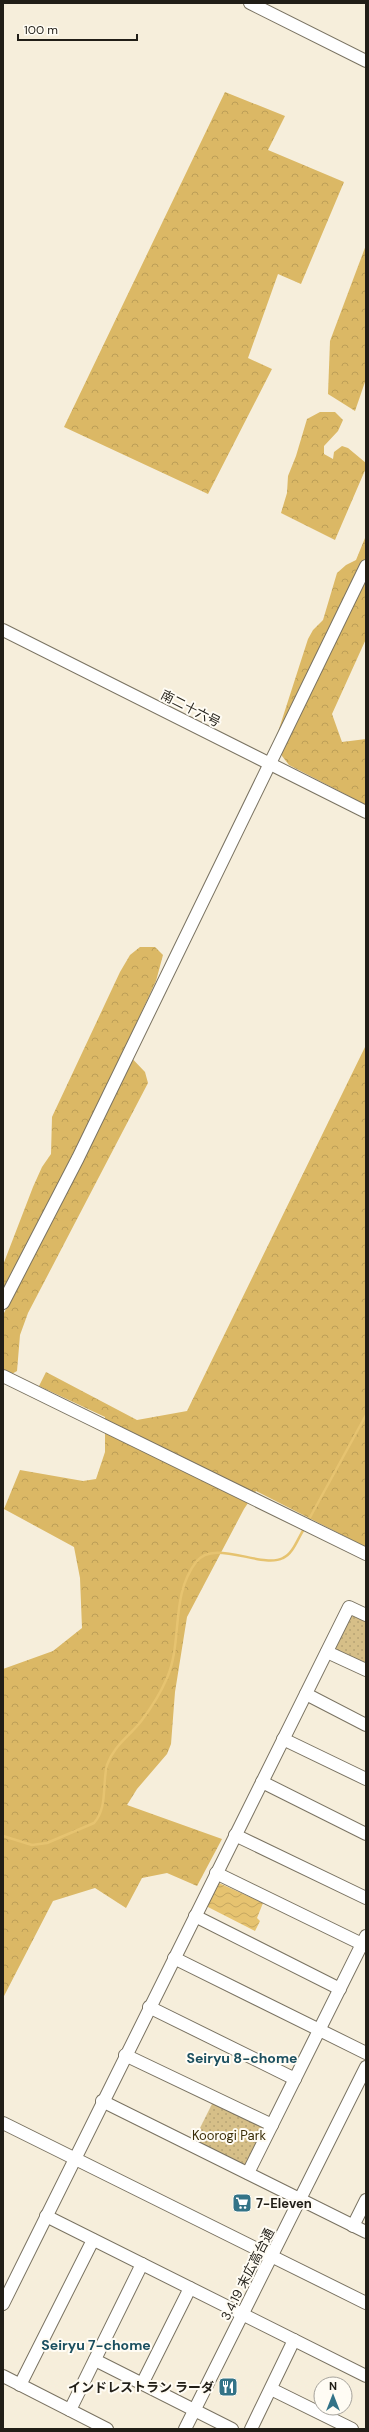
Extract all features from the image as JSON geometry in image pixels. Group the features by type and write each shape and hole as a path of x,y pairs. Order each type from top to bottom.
{"street":[{"path":"250,3 366,61"},
{"path":"3,1303 78,1158 268,763 366,566"},
{"name":"南二十六号","path":"3,630 366,812"},
{"path":"3,1376 366,1554"},
{"path":"3,2304 149,2006 349,1607 366,1616"},
{"path":"327,1652 366,1670"},
{"path":"306,1694 366,1725"},
{"path":"283,1740 366,1779"},
{"path":"262,1782 366,1834"},
{"path":"235,1835 366,1898"},
{"path":"216,1873 365,1942 319,2030 248,2173"},
{"path":"195,1916 340,1990"},
{"path":"174,1958 366,2053"},
{"path":"149,2006 295,2079"},
{"path":"125,2055 272,2125"},
{"name":"3.4.19 末広高台通","path":"185,2429 366,2067"},
{"path":"102,2101 366,2232"},
{"path":"3,2123 366,2303"},
{"path":"353,2226 366,2200"},
{"path":"46,2216 366,2376"},
{"path":"20,2385 94,2240"},
{"path":"70,2410 142,2264"},
{"path":"142,2384 190,2288"},
{"path":"251,2429 294,2340"},
{"path":"95,2360 232,2429"},
{"path":"3,2376 107,2429"},
{"path":"270,2389 352,2429"}],"green space":[{"path":"225,92 285,116 268,150 344,182 301,284 278,274 248,358 272,369 208,494 64,427"},
{"path":"366,245 366,379 355,411 328,394 330,341"},
{"path":"320,412 335,412 343,420 338,431 324,446 324,454 333,459 334,452 342,446 348,448 366,463 366,468 335,540 281,513 287,493 288,476 296,456 307,419"},
{"path":"366,526 366,639 332,714 342,742 366,739 366,805 289,765 282,756 278,732 308,639 313,630 323,620 337,573 346,565 356,560 365,538"},
{"path":"140,947 155,947 163,955 156,981 124,1050 145,1072 148,1083 28,1313 20,1335 17,1371 10,1375 3,1371 3,1315 9,1303 3,1291 3,1265 33,1187 42,1167 51,1154 52,1117 120,972 130,955"},
{"path":"366,1045 366,1547 256,1491 244,1509 187,1617 175,1692 171,1744 167,1754 137,1789 127,1805 222,1839 197,1886 167,1873 142,1878 126,1908 95,1888 53,1901 3,1998 3,1669 53,1651 82,1628 80,1578 74,1547 4,1509 20,1470 83,1481 96,1479 105,1452 105,1417 39,1386 46,1372 137,1420 187,1411"},
{"path":"351,1613 366,1620 366,1665 333,1649"},
{"name":"Koorogi Park","path":"213,2102 265,2127 245,2167 193,2142"}],"water":[{"path":"219,1883 263,1903 257,1918 260,1921 255,1931 206,1906"}],"waterway":[{"path":"308,1521 366,1415"},
{"path":"3,1836 32,1845 47,1843 94,1823 103,1803 107,1765 110,1758 118,1746 145,1715 159,1694 167,1678 175,1649 183,1589 188,1575 196,1562 204,1555 214,1553 226,1553 263,1560 283,1558 290,1553 304,1529"}],"place":[{"name":"7-Eleven","path":"242,2203"},
{"name":"インドレストラン ラーダ","path":"228,2387"}],"district":[{"name":"Seiryu 8-chome","path":"242,2058"},
{"name":"Seiryu 7-chome","path":"96,2345"}]}
